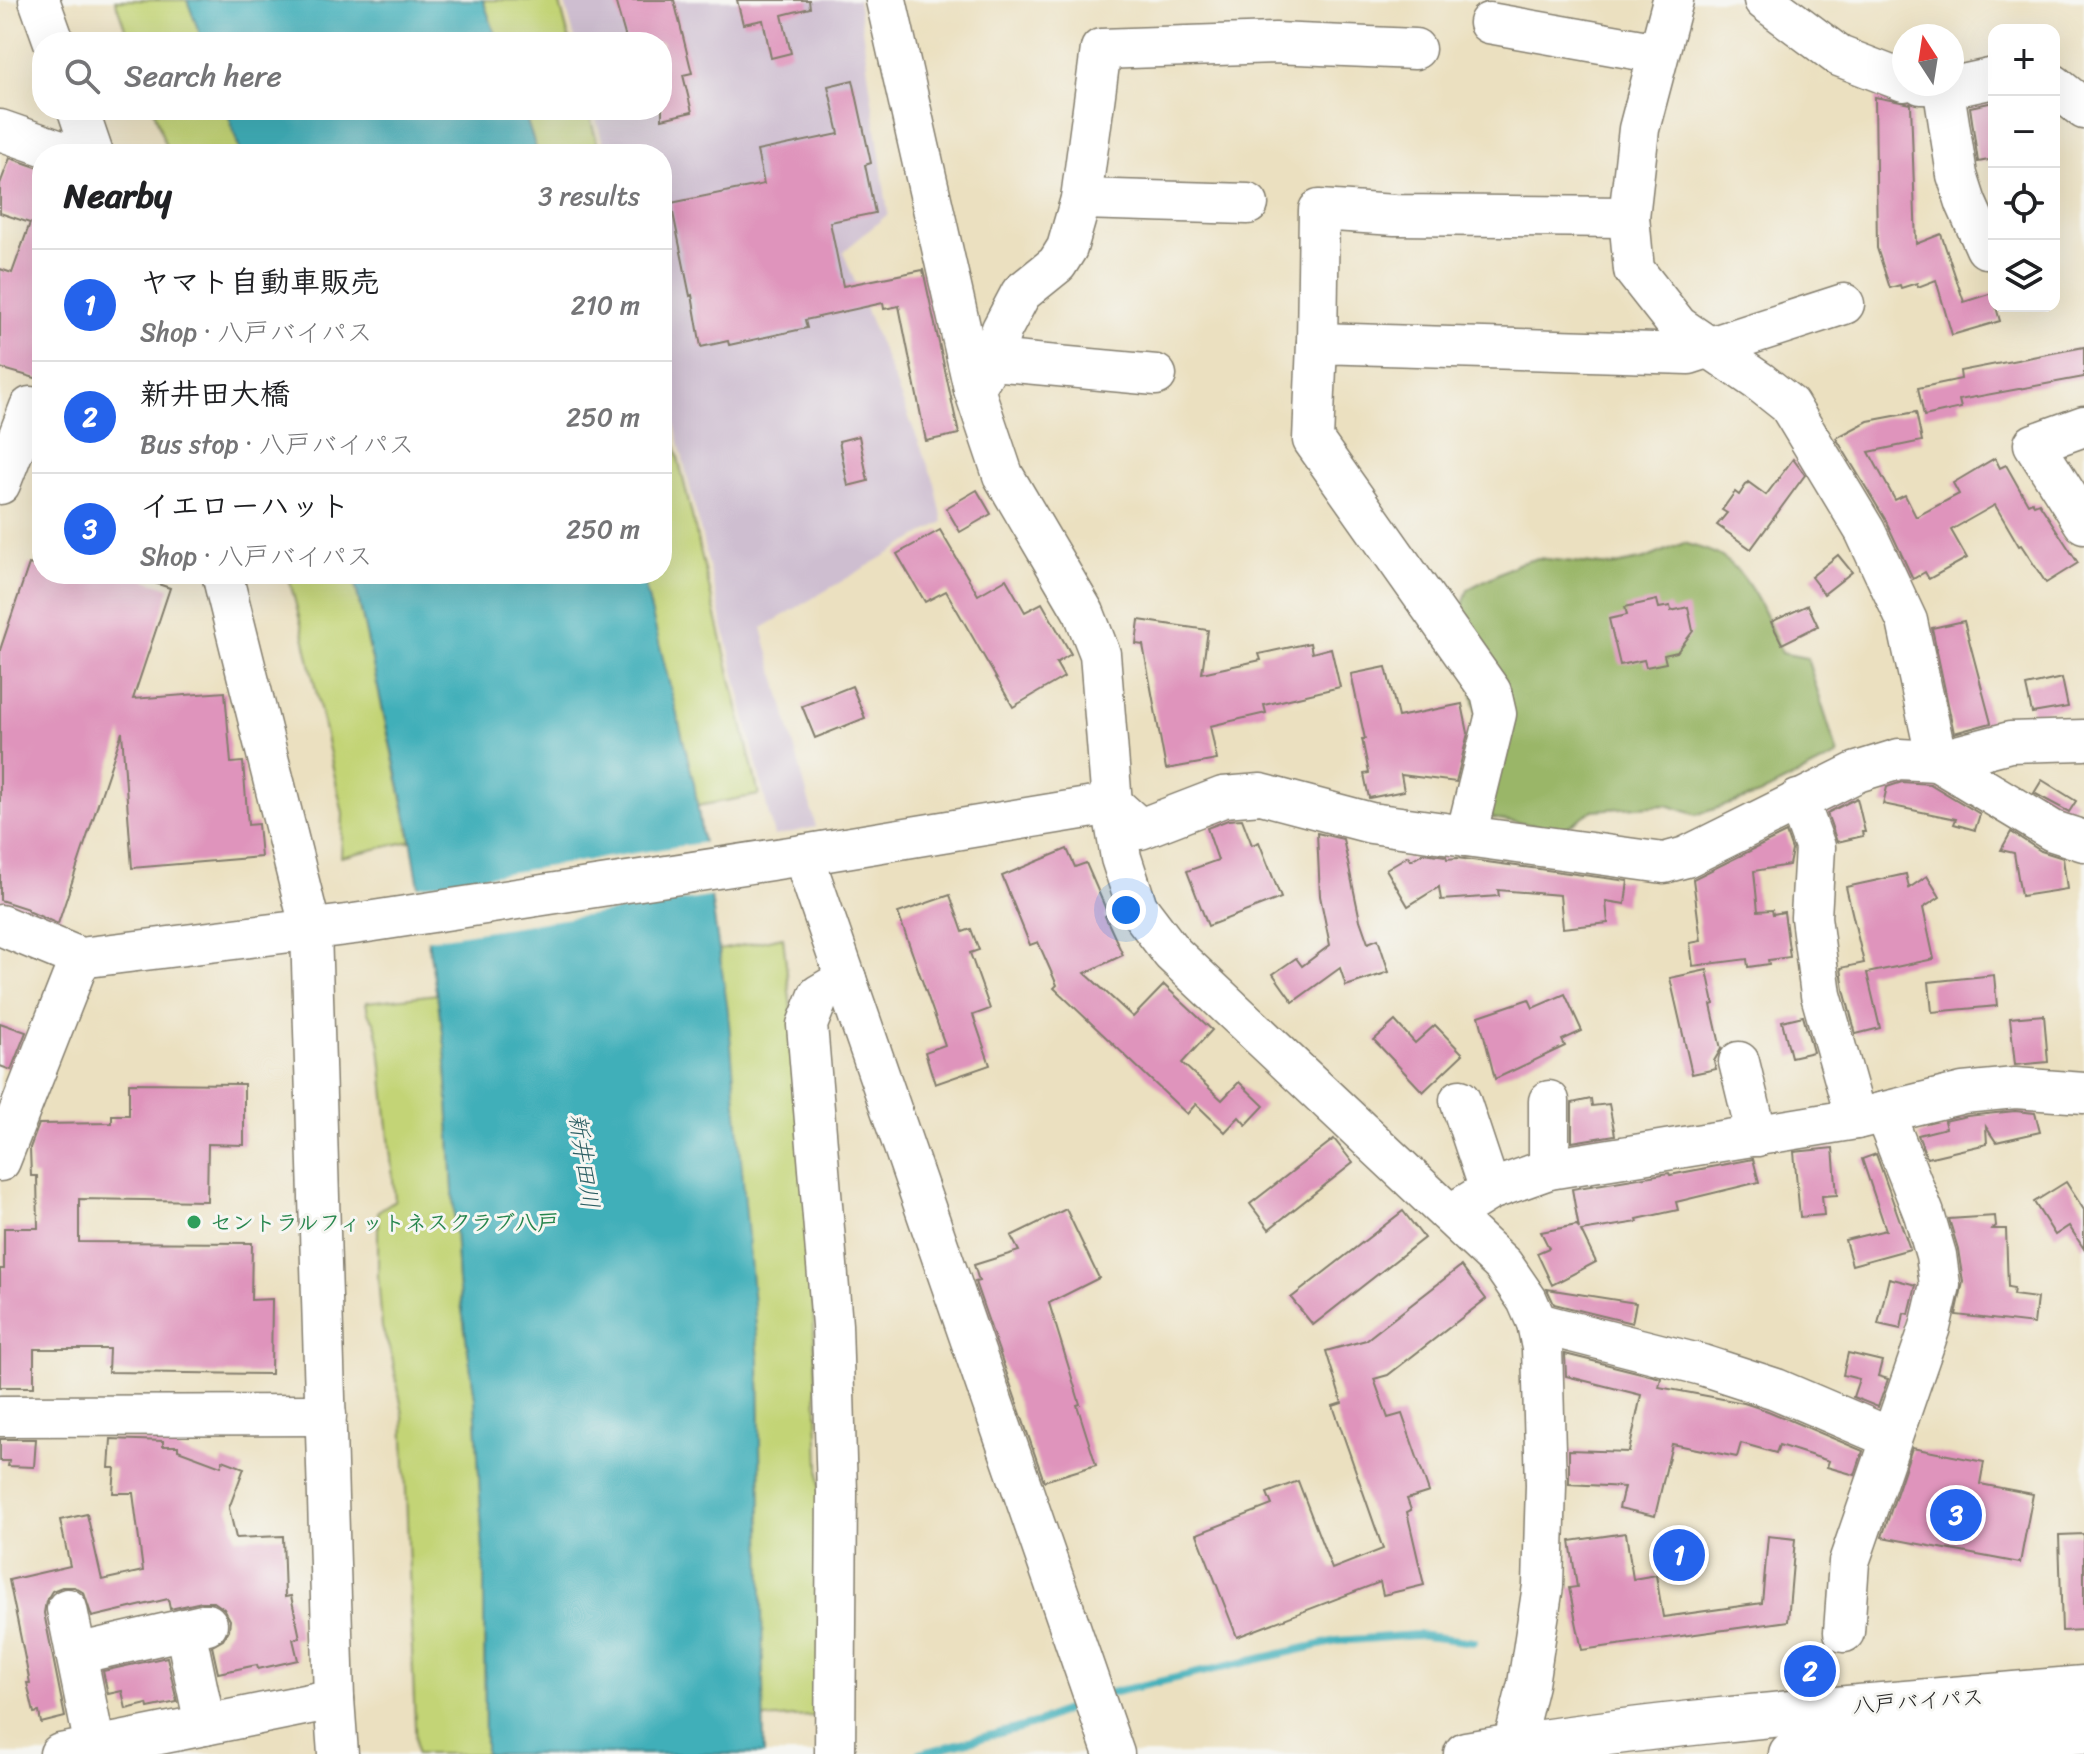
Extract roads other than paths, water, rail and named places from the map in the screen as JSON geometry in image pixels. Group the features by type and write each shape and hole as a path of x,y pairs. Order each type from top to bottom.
{"highway":[{"name":"八戸バイパス","path":"1466,1754 1512,1750 1641,1727 2084,1688"},
{"name":"八戸バイパス","path":"1791,1754 1991,1746 2084,1731"}],"street":[{"path":"39,0 50,32"},
{"path":"886,0 982,374 987,434 1003,475 1084,613 1100,654 1112,804 1121,858 1137,907 1172,953 1503,1265 1527,1300 1537,1323 1542,1348 1546,1485 1543,1586 1528,1684 1512,1750"},
{"path":"1673,0 1639,129 1629,217 1634,270 1678,326 1789,405 1865,531 1907,621 1937,761 2053,831 2084,841"},
{"path":"1764,0 1839,56 1892,76"},
{"path":"1489,23 1658,53"},
{"path":"982,374 1021,293 1057,264 1067,248 1081,199 1101,49 1275,43 1415,49"},
{"path":"1964,85 1988,79"},
{"path":"2060,90 2084,109"},
{"path":"1945,96 1957,175 1986,248"},
{"path":"81,120 90,144"},
{"path":"0,130 40,144"},
{"path":"1081,199 1248,204"},
{"path":"1466,836 1496,714 1491,692 1313,440 1319,210 1395,215 1629,217"},
{"path":"1317,343 1689,354 1844,304"},
{"path":"982,374 1156,375"},
{"path":"0,484 24,405"},
{"path":"2084,426 2034,444 2084,523"},
{"path":"224,584 311,930 338,1754"},
{"path":"1112,804 1140,829 1223,797 1261,794 1371,823 1664,863 1686,857 1857,772 1899,759 1937,761 2010,742 2084,740"},
{"path":"1798,800 1815,847 1811,917 1821,995 1870,1116 1924,1214 1936,1255 1940,1285 1930,1327 1849,1562 1844,1632"},
{"path":"0,925 80,958 354,924 1112,804"},
{"path":"785,857 846,979 1114,1754"},
{"path":"0,1161 80,958"},
{"path":"835,1754 837,1493 832,1325 807,1025 819,995 846,979"},
{"path":"1739,1062 1757,1136"},
{"path":"1451,1214 1490,1190 1549,1169 1870,1116 1963,1093 2002,1089 2084,1093"},
{"path":"1460,1100 1490,1190"},
{"path":"1549,1101 1549,1169"},
{"path":"1537,1323 1702,1365 1776,1389 1891,1438"},
{"path":"0,1416 326,1415"},
{"path":"67,1609 76,1654 78,1750 334,1699"},
{"path":"76,1654 196,1627 205,1725"},
{"path":"1914,1701 1965,1718 1991,1746"}],"water":[{"path":"187,0 483,0 494,32 199,32"},
{"path":"230,120 526,120 535,144 238,144"},
{"name":"新井田川","path":"355,584 644,584 694,783 728,1011 759,1361 764,1754 485,1754 484,1571 475,1398 458,1282 445,1045 410,832"}],"waterway":[{"path":"1106,1694 1337,1641 1417,1635 1474,1642"},
{"path":"919,1754 1038,1723 1085,1701"}],"place":[{"name":"セントラルフィットネスクラブ八戸","path":"194,1222"},
{"name":"イエローハット","path":"1956,1515"},
{"name":"ヤマト自動車販売","path":"1679,1555"},
{"name":"新井田大橋","path":"1810,1671"}]}
